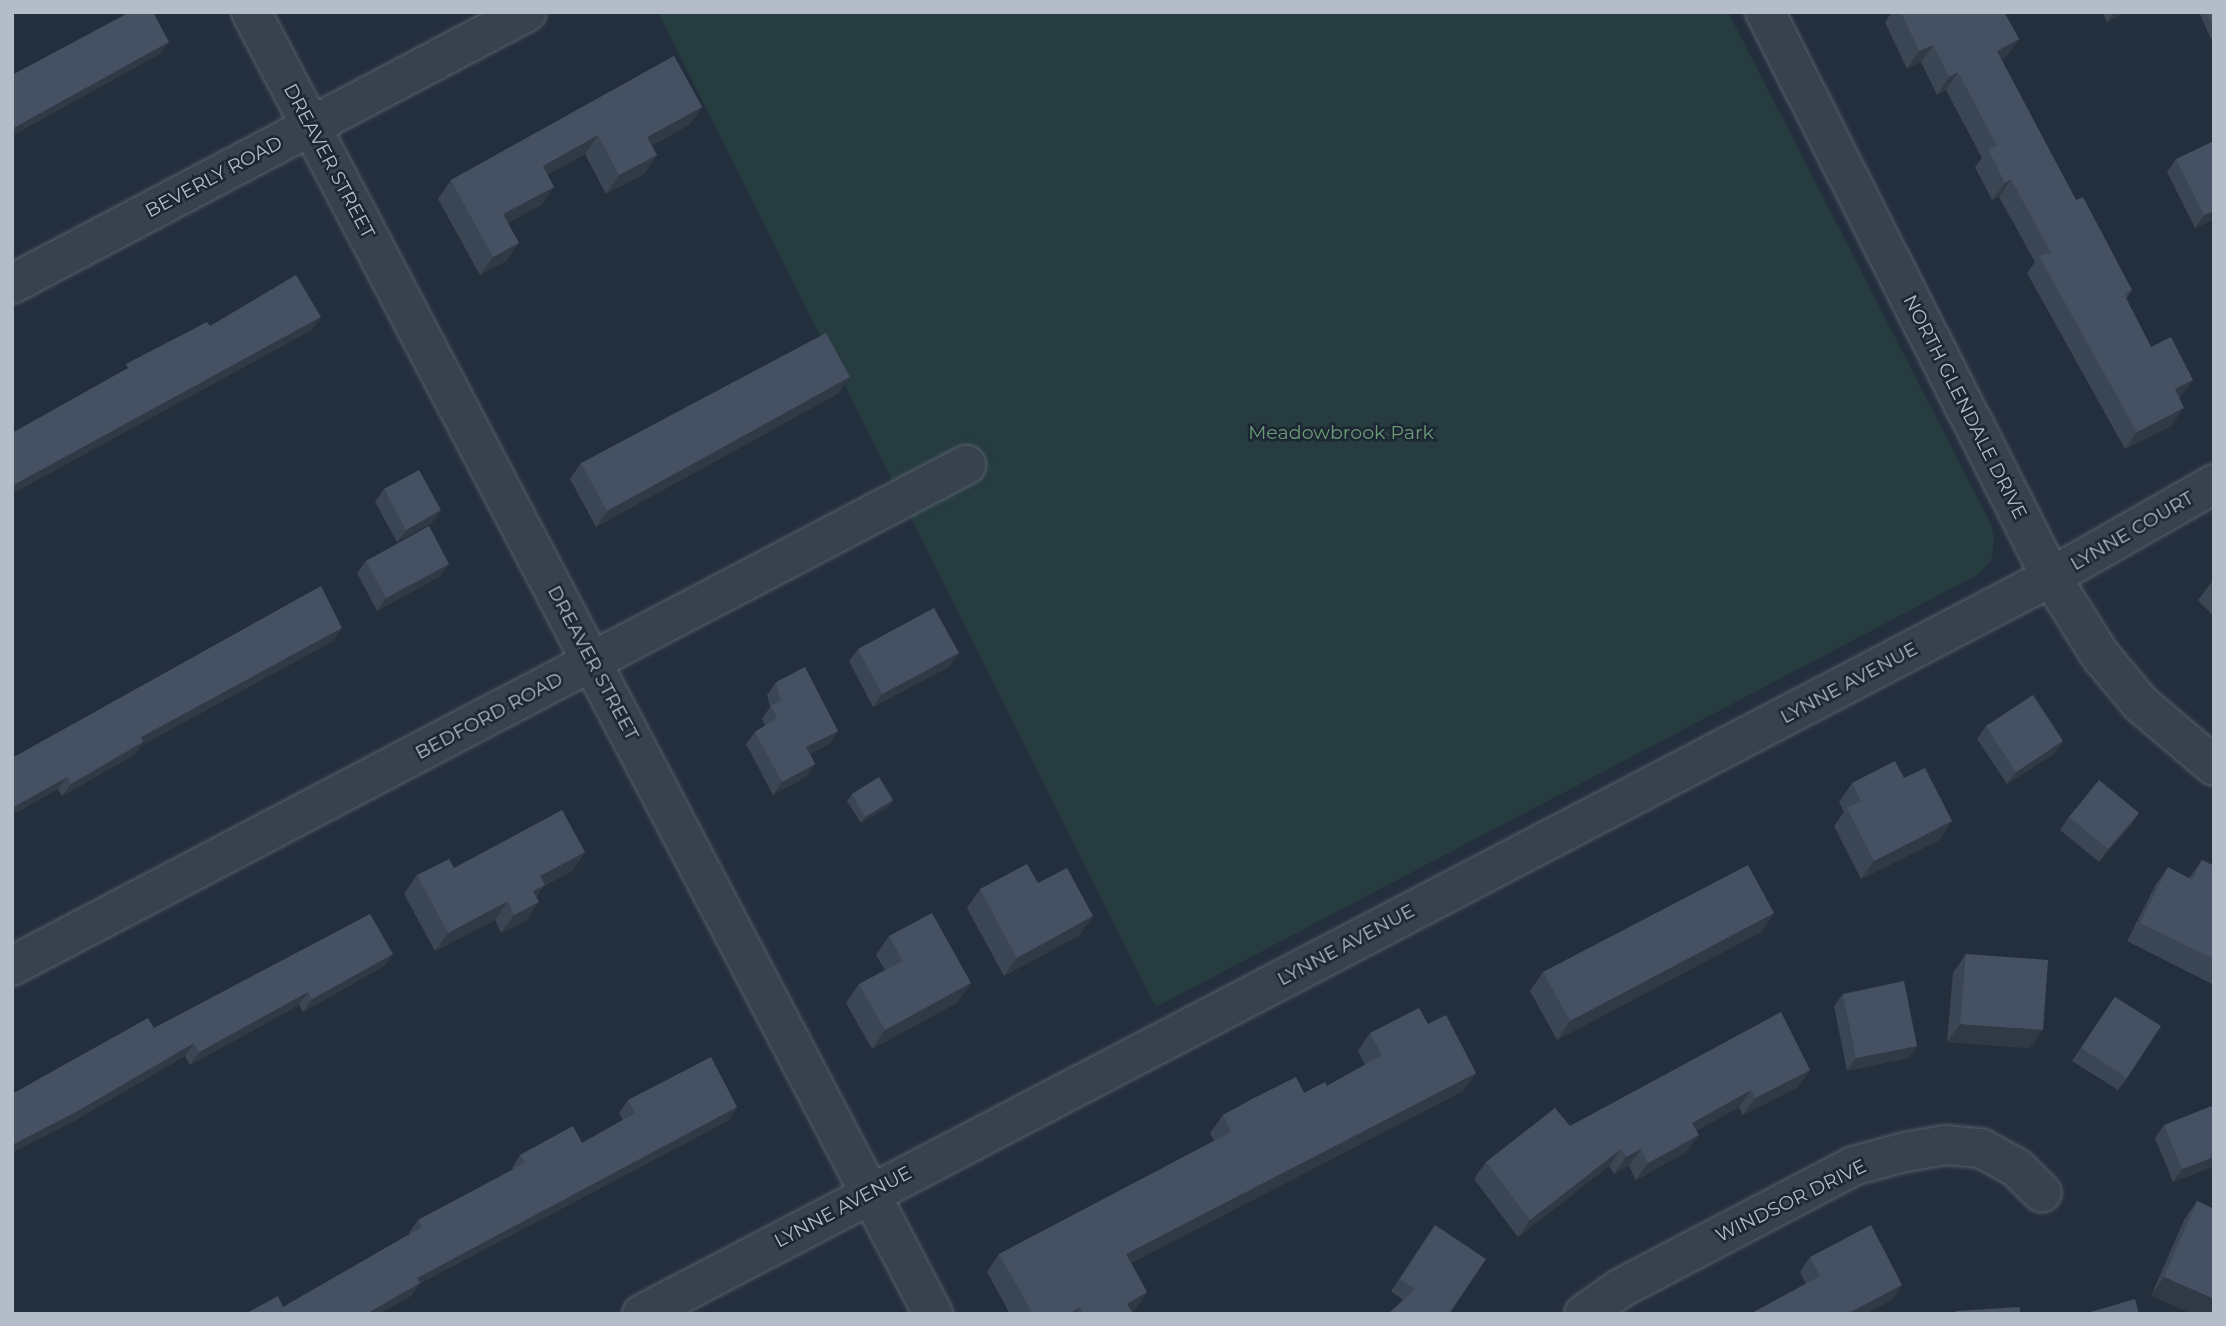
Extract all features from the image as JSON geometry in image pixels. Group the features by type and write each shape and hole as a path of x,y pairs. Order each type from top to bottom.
{"street":[{"name":"DREAVER STREET","path":"251,12 933,1314"},
{"name":"BEVERLY ROAD","path":"12,284 527,12"},
{"name":"NORTH GLENDALE DRIVE","path":"1765,12 2051,577 2100,654 2141,704 2214,766"},
{"name":"BEDFORD ROAD","path":"12,966 965,465"},
{"name":"LYNNE COURT","path":"2051,577 2214,484"},
{"name":"LYNNE AVENUE","path":"642,1314 2051,577"},
{"name":"WINDSOR DRIVE","path":"1584,1314 1621,1288 1853,1166 1905,1152 1945,1145 1981,1148 2017,1168 2042,1194"}],"green space":[{"name":"Meadowbrook Park","path":"658,12 1728,12 1989,520 1994,534 1992,559 1979,574 1156,1007"}],"building":[{"path":"130,12 153,12 169,42 12,129 12,75"},
{"path":"1901,12 2004,12 2019,39 1997,51 2076,200 2083,197 2132,290 2124,294 2151,347 2171,337 2193,380 2175,389 2184,408 2137,432 2039,256 2051,253 2011,179 2005,183 1988,149 1997,146 1958,72 1949,77 1933,45 1919,51"},
{"path":"2206,12 2214,12 2214,28"},
{"path":"674,56 702,107 647,137 657,155 619,175 598,135 543,166 554,187 503,214 519,243 493,257 451,180"},
{"path":"2214,141 2214,211 2204,215 2176,159"},
{"path":"296,275 321,317 12,486 12,433 128,368 126,364 207,322 210,326"},
{"path":"826,333 850,377 607,511 581,463"},
{"path":"419,470 441,510 406,530 384,489"},
{"path":"429,526 449,564 386,598 366,561"},
{"path":"321,586 342,628 141,737 143,742 71,784 67,777 12,808 12,758"},
{"path":"934,608 959,653 882,694 858,649"},
{"path":"805,667 838,731 806,747 815,764 782,782 755,732 777,718 771,706 781,701 776,682"},
{"path":"2033,695 2063,741 2016,772 1986,726"},
{"path":"1895,761 1904,778 1925,768 1952,821 1874,861 1847,808 1861,801 1852,783"},
{"path":"879,777 893,800 865,817 852,794"},
{"path":"2099,780 2139,813 2108,849 2069,817"},
{"path":"562,810 585,852 540,876 545,885 533,891 539,902 514,915 508,901 448,933 417,875 449,859 454,868"},
{"path":"2202,860 2214,866 2214,959 2140,923 2168,867 2192,880"},
{"path":"1027,864 1038,883 1067,868 1093,916 1017,958 980,889"},
{"path":"1748,865 1774,913 1570,1021 1543,972"},
{"path":"932,913 971,983 885,1030 859,984 903,961 889,936"},
{"path":"370,914 393,954 312,999 308,992 199,1052 194,1043 76,1112 12,1145 12,1094 148,1018 154,1028"},
{"path":"1966,954 2048,960 2043,1030 1960,1024"},
{"path":"1904,981 1917,1046 1856,1058 1843,994"},
{"path":"2115,997 2161,1026 2127,1078 2081,1048"},
{"path":"1419,1008 1428,1024 1446,1015 1476,1073 1126,1254 1147,1292 1127,1304 1133,1314 1084,1314 1080,1307 1068,1314 1033,1314 999,1254 1231,1132 1223,1115 1252,1099 1296,1077 1304,1093 1325,1082 1327,1086 1382,1055 1370,1033"},
{"path":"1781,1012 1810,1070 1755,1098 1751,1090 1692,1123 1699,1135 1648,1163 1641,1149 1626,1157 1621,1149 1530,1220 1486,1162 1555,1108 1570,1126"},
{"path":"711,1057 737,1107 417,1278 420,1283 366,1314 245,1314 278,1296 283,1307 422,1227 418,1220 525,1163 520,1155 573,1126 582,1143 635,1113 628,1100"},
{"path":"2214,1105 2214,1157 2182,1169 2164,1125"},
{"path":"2197,1201 2214,1209 2214,1299 2164,1277"},
{"path":"1435,1225 1486,1259 1449,1314 1388,1314 1415,1289 1400,1279"},
{"path":"1871,1225 1902,1285 1847,1314 1750,1314 1820,1276 1810,1257"},
{"path":"2135,1299 2139,1314 2084,1314"},
{"path":"2020,1307 2020,1314 1956,1314 1956,1311"}]}
